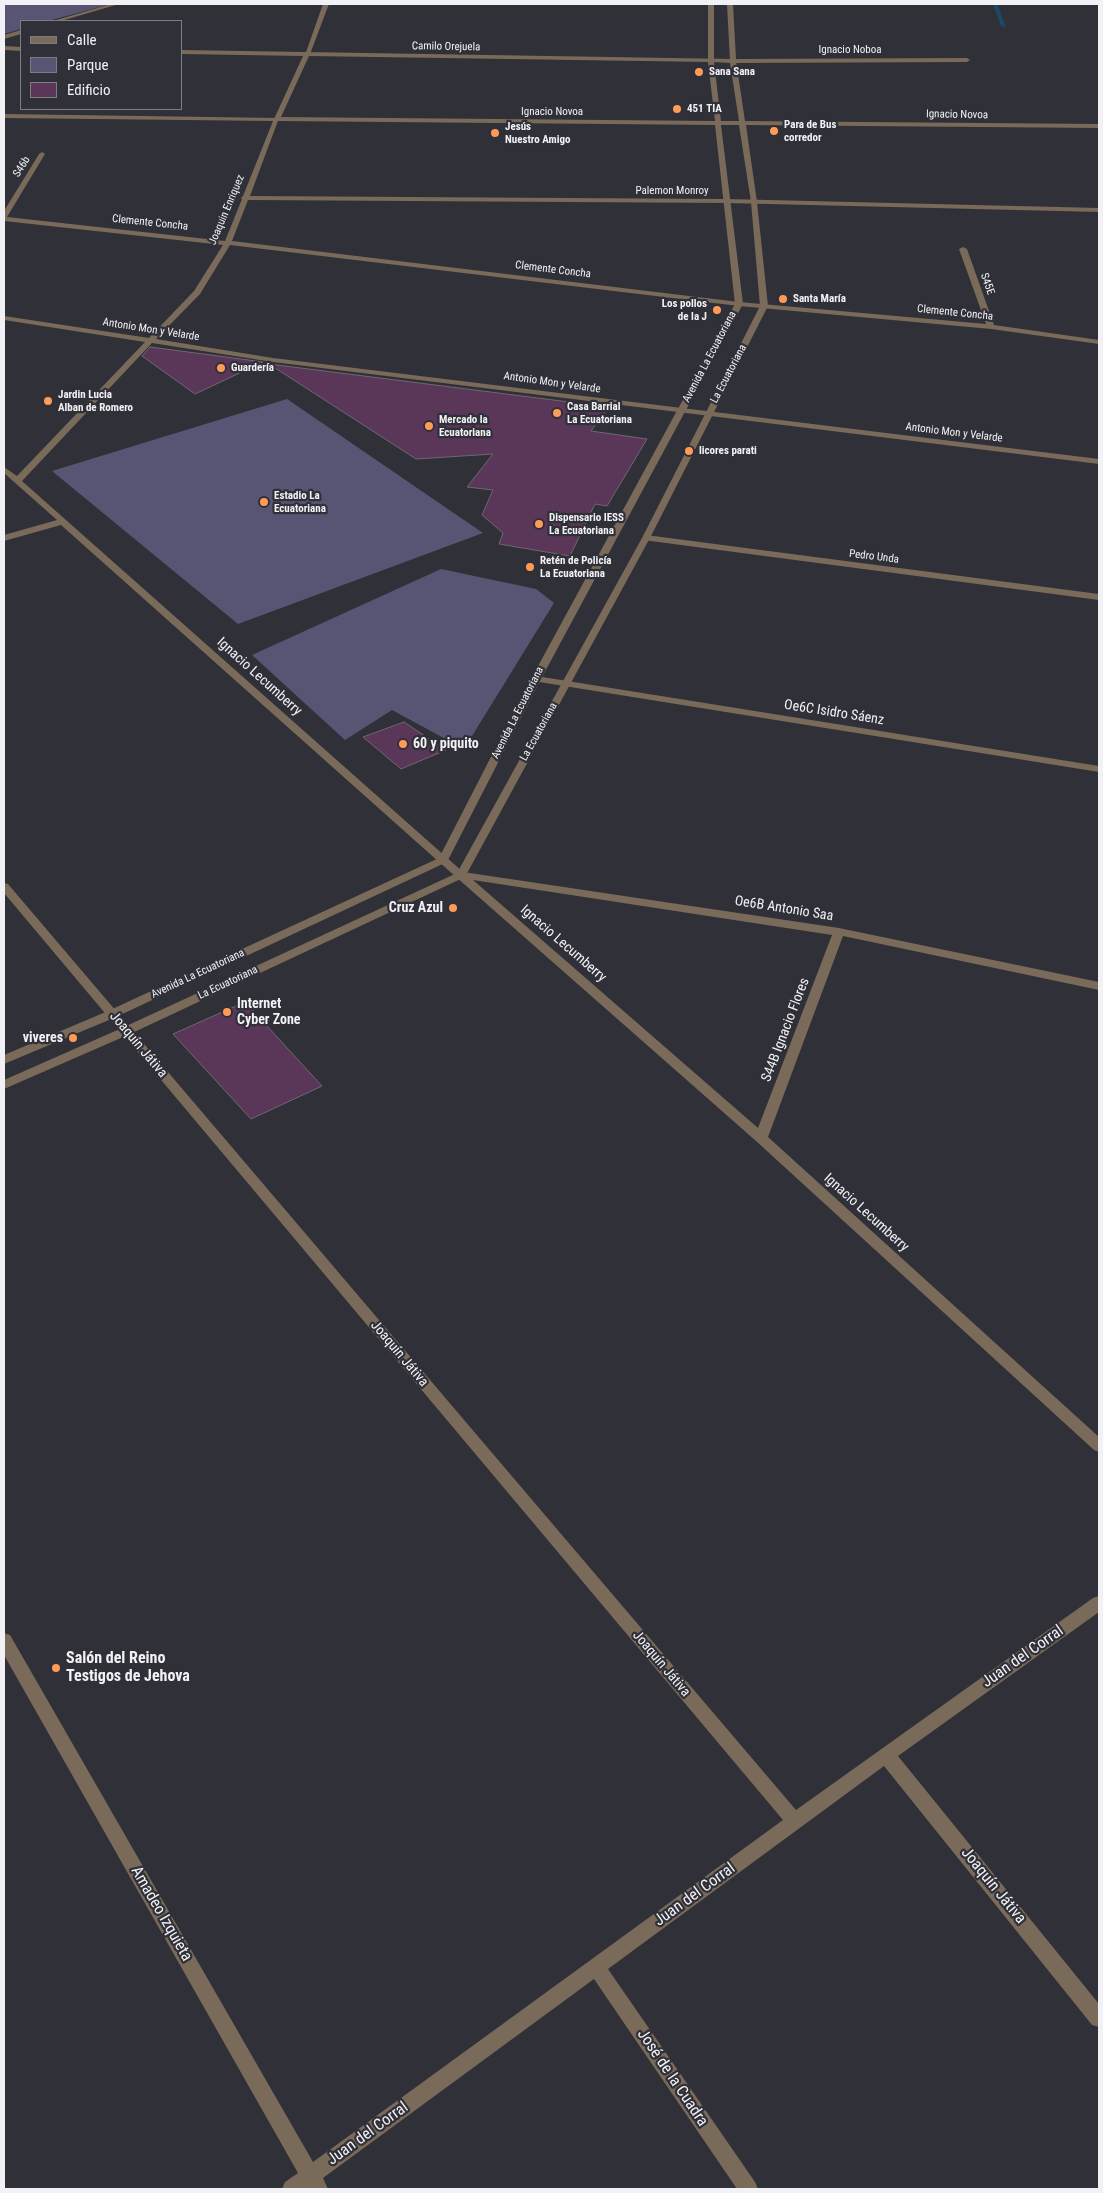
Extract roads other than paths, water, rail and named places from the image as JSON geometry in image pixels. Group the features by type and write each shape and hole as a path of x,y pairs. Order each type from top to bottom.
{"street":[{"path":"60,20 116,4"},
{"name":"Joaquin Enriquez","path":"17,481 197,292 228,243 244,198 277,119 308,54 326,4"},
{"path":"711,4 711,61 717,123"},
{"path":"730,4 733,61 754,202 764,306"},
{"path":"4,37 20,32"},
{"path":"4,48 20,48"},
{"name":"Camilo Orejuela","path":"182,52 733,61"},
{"name":"Ignacio Noboa","path":"733,61 967,60"},
{"name":"Ignacio Novoa","path":"4,116 1099,126"},
{"name":"Avenida La Ecuatoriana","path":"4,1060 112,1014 443,860 536,679 739,304 717,123"},
{"name":"S46b","path":"4,217 42,154"},
{"name":"Palemon Monroy","path":"244,198 727,201 1099,210"},
{"name":"Clemente Concha","path":"4,217 739,304 991,328 1099,342"},
{"name":"S45E","path":"963,249 991,328"},
{"name":"La Ecuatoriana","path":"4,1085 126,1031 461,875 646,538 764,306"},
{"name":"Antonio Mon y Velarde","path":"4,318 273,360 1099,462"},
{"name":"Ignacio Lecumberry","path":"4,469 61,522 443,860 761,1138 1099,1446"},
{"path":"4,538 61,522"},
{"name":"Pedro Unda","path":"646,538 1099,597"},
{"name":"Oe6C Isidro Sáenz","path":"536,679 1099,769"},
{"name":"Oe6B Antonio Saa","path":"461,875 839,932 1099,986"},
{"name":"Joaquín Játiva","path":"4,886 795,1822"},
{"name":"S44B Ignacio Flores","path":"761,1138 839,932"},
{"name":"Juan del Corral","path":"292,2189 315,2182 596,1967 886,1755 1099,1603"},
{"name":"Amadeo Izquieta","path":"4,1640 315,2182"},
{"name":"Joaquín Játiva","path":"886,1755 1099,2018"},
{"name":"José de la Cuadra","path":"596,1967 748,2189"}],"waterway":[{"path":"995,4 1004,26"}],"place":[{"name":"Sana Sana","path":"699,72"},
{"name":"451 TIA","path":"677,109"},
{"name":"Para de Bus corredor","path":"774,131"},
{"name":"Jesús Nuestro Amigo","path":"495,133"},
{"name":"Santa María","path":"783,299"},
{"name":"Los pollos de la J","path":"717,310"},
{"name":"Guardería","path":"221,368"},
{"name":"Jardin Lucia Alban de Romero","path":"48,401"},
{"name":"Casa Barrial La Ecuatoriana","path":"557,413"},
{"name":"Mercado la Ecuatoriana","path":"429,426"},
{"name":"licores parati","path":"689,451"},
{"name":"Estadio La Ecuatoriana","path":"264,502"},
{"name":"Dispensario IESS La Ecuatoriana","path":"539,524"},
{"name":"Retén de Policía La Ecuatoriana","path":"530,567"},
{"name":"60 y piquito","path":"403,744"},
{"name":"Cruz Azul","path":"453,908"},
{"name":"Internet Cyber Zone","path":"227,1012"},
{"name":"viveres","path":"73,1038"},
{"name":"Salón del Reino Testigos de Jehova","path":"56,1668"}]}
